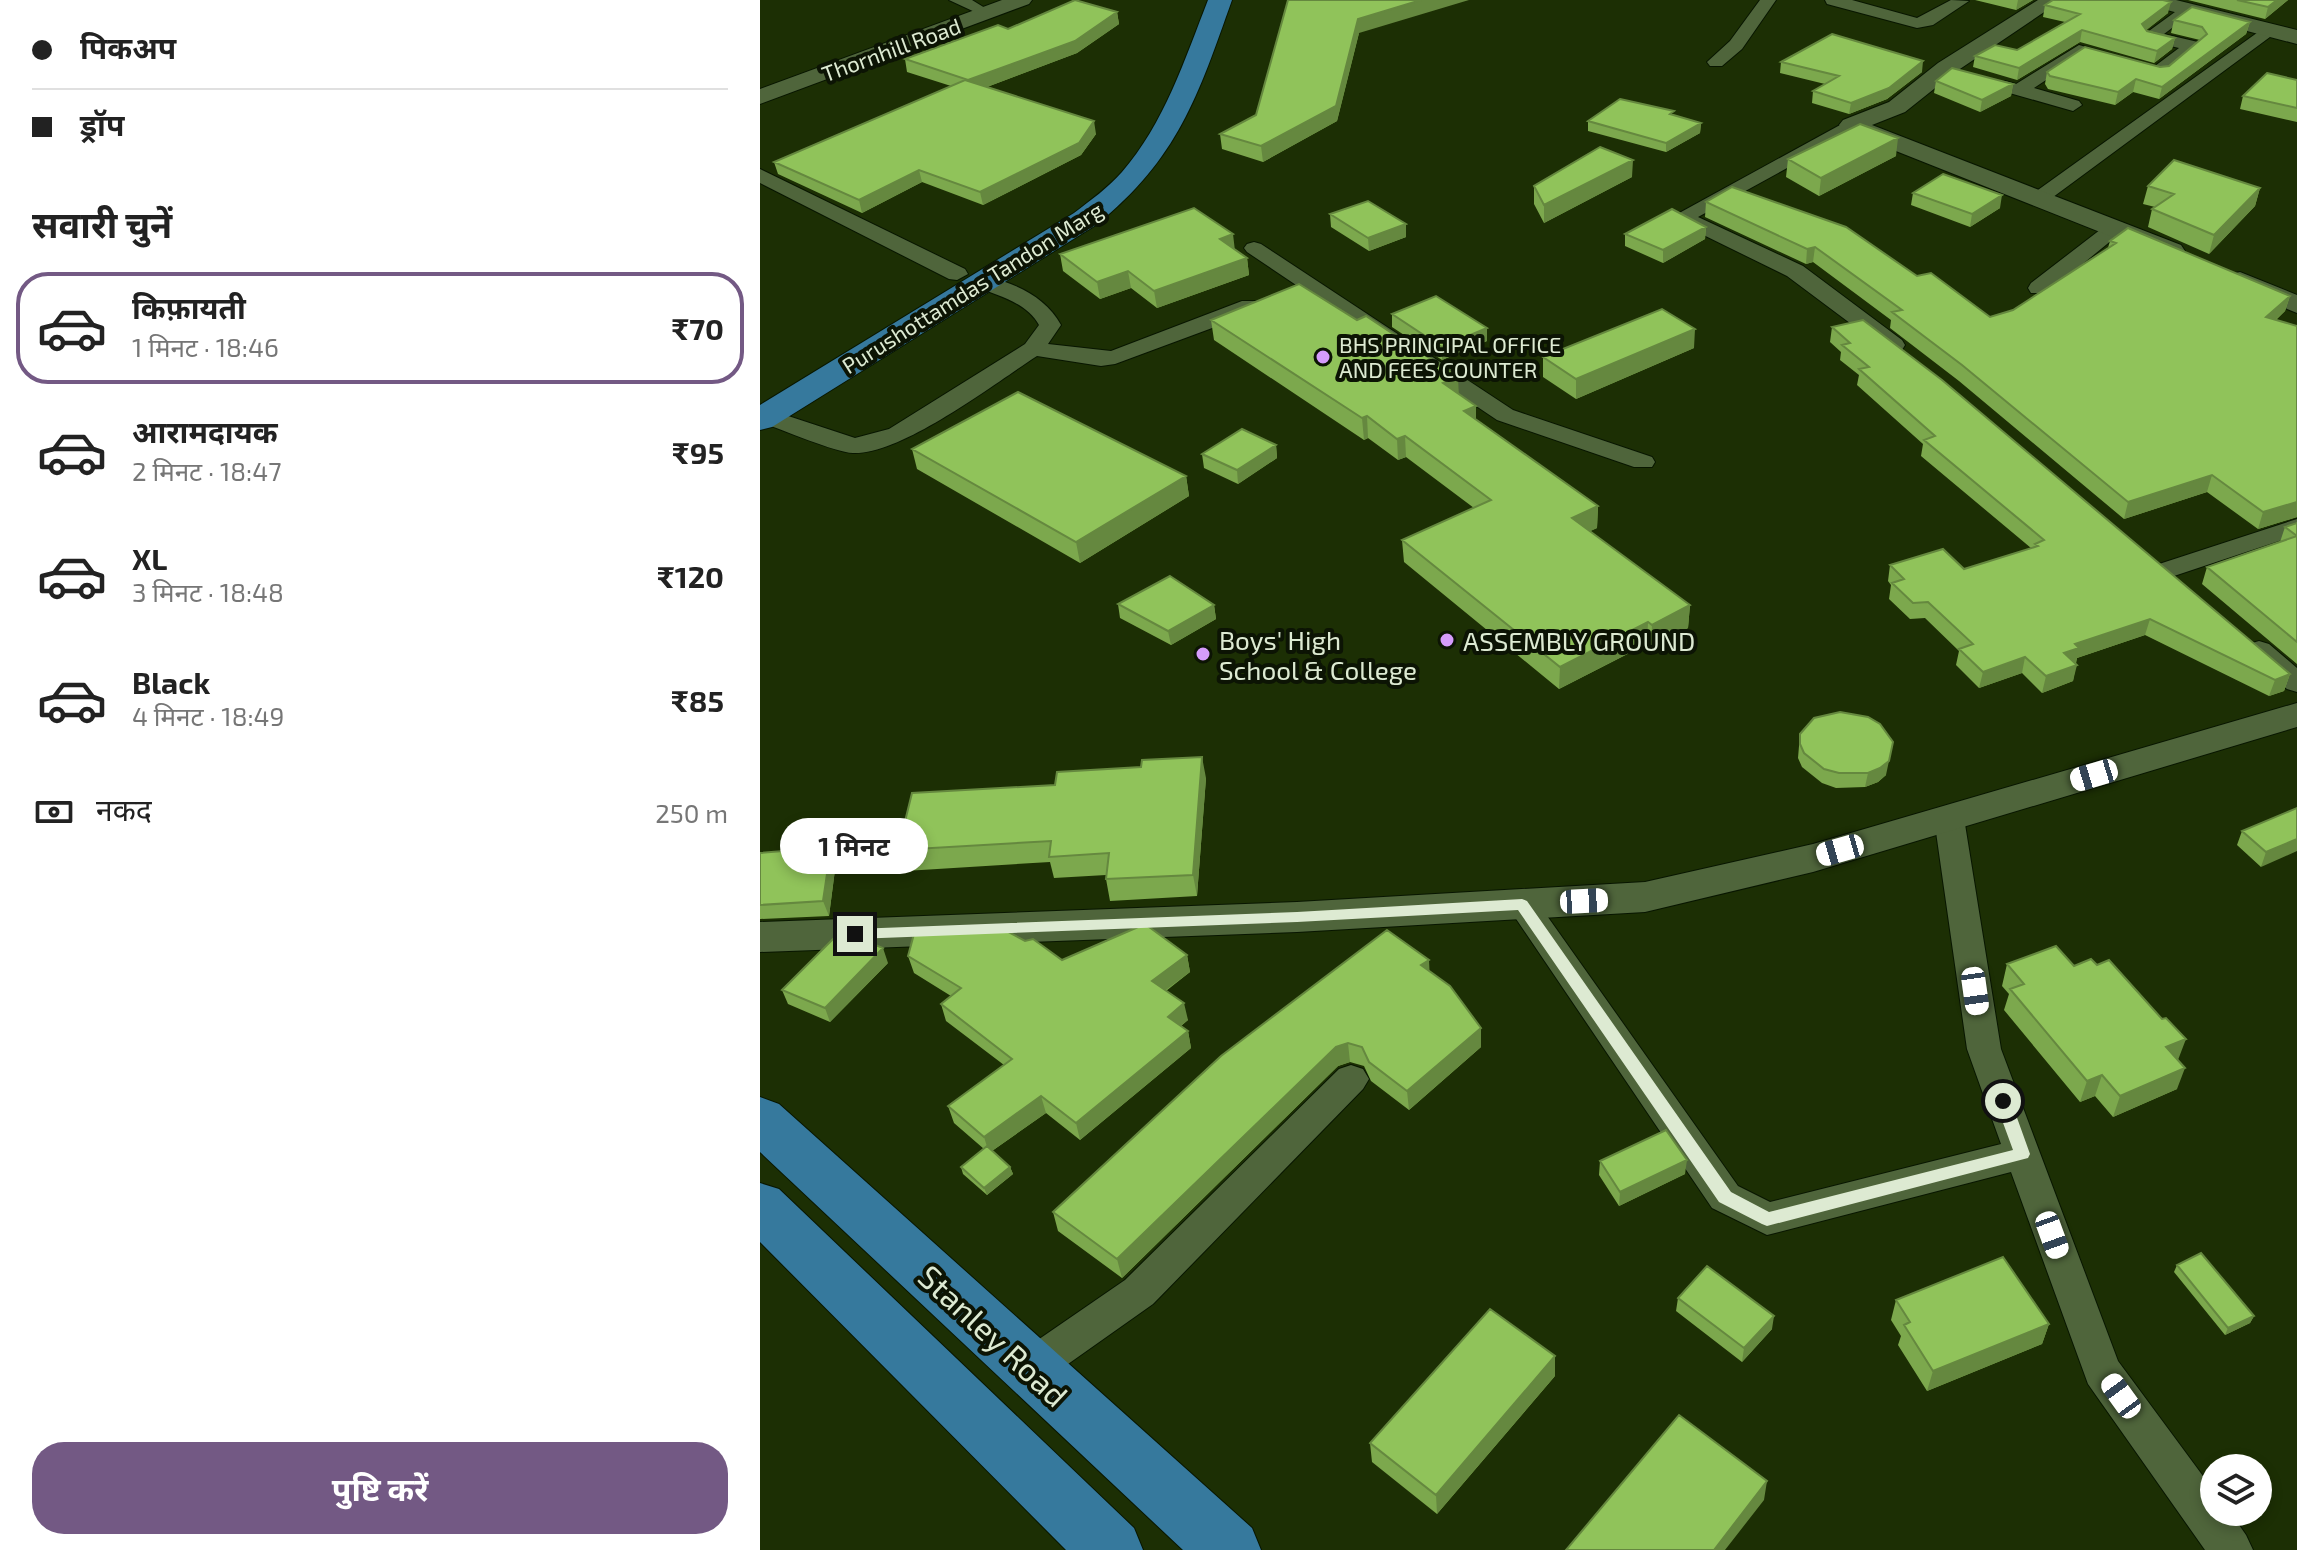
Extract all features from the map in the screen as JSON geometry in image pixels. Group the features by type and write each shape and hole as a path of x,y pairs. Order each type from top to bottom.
{"main road":[{"name":"Purushottamdas Tandon Marg","path":"971,278 1073,200 1095,179 1130,133 1164,73 1192,0"},
{"name":"Purushottamdas Tandon Marg","path":"762,409 971,278 1085,219 1133,177 1149,156 1188,83 1220,0"},
{"name":"Stanley Road","path":"760,1119 1229,1550"},
{"path":"760,1206 1111,1550"}],"street":[{"name":"Thornhill Road","path":"760,87 967,4 999,0"},
{"name":"Thornhill Road","path":"760,97 1022,0"},
{"path":"1716,62 1736,45 1768,0"},
{"path":"1833,0 1917,23 1927,21 1961,1"},
{"path":"1915,361 1795,271 1682,217 1851,125 1897,107 1946,68 2052,0"},
{"path":"2151,0 2297,37"},
{"path":"2019,90 2079,50 2158,72 2192,46 2151,36 2186,9"},
{"path":"2038,199 2268,30"},
{"path":"1946,68 2073,105"},
{"path":"1851,125 2116,227 2297,305"},
{"path":"760,175 971,278 1034,305 1046,314 1050,325 1033,349 898,434 879,441 854,446 762,409"},
{"path":"2039,288 2116,227"},
{"path":"1254,248 1505,415 1643,462"},
{"path":"1033,349 1101,359 1115,357 1308,284"},
{"path":"2189,591 2159,566 2297,527"},
{"path":"2237,632 2297,683"},
{"path":"760,937 1297,917 1645,897 1813,858 2297,715"},
{"path":"1949,818 1984,1049 2102,1371 2231,1550"},
{"path":"1522,904 1725,1197 1767,1219 2022,1154"},
{"path":"1030,1368 1139,1292 1351,1079"}],"building":[{"path":"1075,0 1117,12 1075,41 968,80 905,59 998,25 1008,29"},
{"path":"1288,0 1421,0 1358,19 1336,106 1261,146 1220,134 1256,115"},
{"path":"2053,0 2171,2 2142,24 2147,31 2175,38 2157,51 2082,30 2019,68 1975,56 1995,45 2017,50 2080,14 2045,5"},
{"path":"2237,0 2277,0 2268,7"},
{"path":"2192,7 2250,22 2162,87 2136,79 2118,92 2050,76 2047,72 2085,47 2160,67 2169,66 2207,34 2202,27 2174,20"},
{"path":"1832,34 1923,61 1889,88 1851,103 1813,91 1839,76 1781,62"},
{"path":"1952,68 2013,84 1982,100 1936,81"},
{"path":"2267,73 2297,80 2297,108 2243,96"},
{"path":"965,80 1094,121 1079,143 980,192 919,170 859,200 774,162"},
{"path":"1620,99 1674,111 1670,114 1701,123 1666,143 1588,121"},
{"path":"1860,124 1898,138 1821,178 1788,159"},
{"path":"1600,147 1633,160 1544,205 1534,186"},
{"path":"2174,160 2260,188 2214,235 2152,209 2174,194 2148,186"},
{"path":"1943,174 2002,195 1972,214 1913,193"},
{"path":"1732,187 1846,227 1917,276 1931,273 1990,317 2013,310 2116,243 2110,241 2128,228 2290,296 2266,317 2297,326 2297,502 2263,512 2212,475 2128,502 1962,365 1892,312 1902,310 1815,247 1807,249 1706,202"},
{"path":"1368,201 1406,224 1368,238 1330,214"},
{"path":"1194,208 1233,234 1220,239 1247,258 1154,291 1128,271 1097,282 1060,254"},
{"path":"1672,209 1706,227 1663,250 1625,234"},
{"path":"1299,284 1357,320 1366,316 1458,377 1443,383 1476,406 1464,411 1598,506 1572,518 1690,605 1652,625 1648,622 1560,667 1402,540 1491,500 1405,436 1397,439 1367,416 1362,418 1211,320"},
{"path":"1436,296 1487,328 1442,347 1392,314"},
{"path":"1662,309 1695,329 1576,379 1543,357"},
{"path":"1863,320 1942,380 2290,674 2275,680 2150,619 2075,644 2079,648 2064,653 2077,665 2046,676 2025,657 1983,672 1959,649 1973,644 1928,602 1913,603 1892,583 1904,579 1890,565 1943,549 1964,569 2038,546 2035,544 2044,540 1924,440 1935,436 1859,369 1869,367 1842,345 1850,343 1832,327"},
{"path":"1018,392 1186,476 1076,542 912,449"},
{"path":"1242,429 1276,445 1237,470 1202,454"},
{"path":"2297,523 2297,536 2285,527"},
{"path":"2297,536 2297,642 2207,567"},
{"path":"1170,576 1214,605 1168,631 1118,604"},
{"path":"1840,712 1868,717 1880,724 1893,742 1889,761 1868,773 1839,773 1824,769 1804,753 1800,734 1814,718"},
{"path":"1202,757 1193,875 1106,879 1109,853 1049,857 1051,841 898,850 912,793 1055,785 1057,772 1141,767 1142,760"},
{"path":"2297,808 2297,839 2266,852 2242,831"},
{"path":"831,847 823,901 760,905 760,853"},
{"path":"1145,924 1187,955 1152,981 1184,1003 1168,1017 1188,1031 1076,1123 1041,1096 984,1137 948,1106 1012,1059 941,1004 961,988 908,956 914,934 1003,929 1025,941 1033,939 1062,960"},
{"path":"1387,930 1429,960 1421,965 1450,986 1481,1028 1407,1091 1369,1062 1362,1047 1348,1043 1336,1047 1117,1259 1053,1212 1221,1056"},
{"path":"856,937 883,948 825,1008 782,990 834,938"},
{"path":"2056,946 2074,966 2091,959 2097,965 2109,960 2162,1019 2166,1018 2186,1039 2166,1047 2185,1068 2120,1096 2102,1075 2087,1081 2010,989 2024,984 2007,964"},
{"path":"1666,1130 1687,1160 1620,1192 1600,1161"},
{"path":"987,1146 1010,1167 984,1188 961,1167"},
{"path":"2201,1253 2254,1316 2228,1328 2177,1265"},
{"path":"2003,1257 2049,1324 1933,1371 1904,1325 1910,1322 1896,1300"},
{"path":"1707,1266 1774,1316 1744,1348 1678,1298"},
{"path":"1490,1309 1555,1356 1436,1495 1370,1443"},
{"path":"1679,1415 1767,1481 1714,1550 1566,1550"}],"place":[{"name":"BHS PRINCIPAL OFFICE AND FEES COUNTER","path":"1323,357"},
{"name":"ASSEMBLY GROUND","path":"1447,640"},
{"name":"Boys' High School & College","path":"1203,654"}],"route":[{"path":"855,934 1297,917 1522,904 1725,1197 1767,1219 2022,1154 2003,1101"}]}
